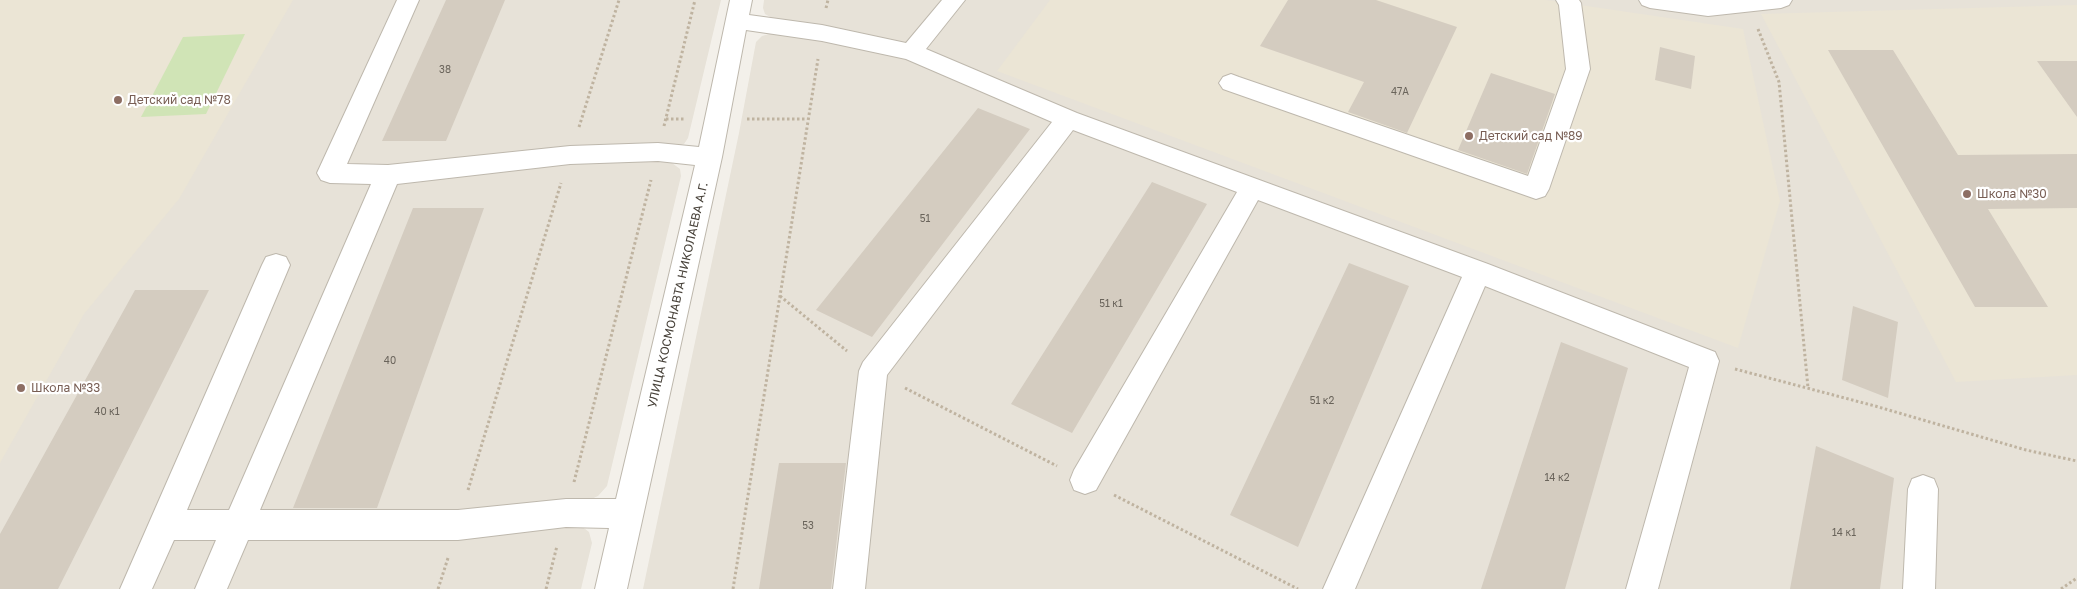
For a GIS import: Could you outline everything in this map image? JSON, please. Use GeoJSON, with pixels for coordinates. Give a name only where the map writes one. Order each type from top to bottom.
{"type":"FeatureCollection","features":[{"type":"Feature","properties":{"kind":"street"},"geometry":{"type":"LineString","coordinates":[[408,0],[330,174],[388,175],[570,155],[658,152],[709,157]]}},
{"type":"Feature","properties":{"kind":"street"},"geometry":{"type":"LineString","coordinates":[[911,52],[954,0]]}},
{"type":"Feature","properties":{"kind":"street"},"geometry":{"type":"LineString","coordinates":[[1231,83],[1536,189],[1578,69],[1570,3],[1567,0]]}},
{"type":"Feature","properties":{"kind":"street"},"geometry":{"type":"LineString","coordinates":[[1650,0],[1706,4],[1748,4],[1781,0]]}},
{"type":"Feature","properties":{"kind":"street"},"geometry":{"type":"LineString","coordinates":[[739,10],[822,33],[911,52],[1068,118],[1478,272],[1705,361],[1642,589]]}},
{"type":"Feature","properties":{"kind":"street","name":"УЛИЦА КОСМОНАВТА НИКОЛАЕВА А.Г."},"geometry":{"type":"LineString","coordinates":[[611,589],[709,157],[739,10]]}},
{"type":"Feature","properties":{"kind":"street"},"geometry":{"type":"LineString","coordinates":[[849,589],[872,371],[1068,118]]}},
{"type":"Feature","properties":{"kind":"street"},"geometry":{"type":"LineString","coordinates":[[212,589],[388,175]]}},
{"type":"Feature","properties":{"kind":"street"},"geometry":{"type":"LineString","coordinates":[[1085,480],[1254,187]]}},
{"type":"Feature","properties":{"kind":"street"},"geometry":{"type":"LineString","coordinates":[[136,589],[276,265]]}},
{"type":"Feature","properties":{"kind":"street"},"geometry":{"type":"LineString","coordinates":[[1339,589],[1478,272]]}},
{"type":"Feature","properties":{"kind":"street"},"geometry":{"type":"LineString","coordinates":[[1919,589],[1923,489]]}},
{"type":"Feature","properties":{"kind":"street"},"geometry":{"type":"LineString","coordinates":[[165,525],[458,525],[566,513],[628,514]]}},
{"type":"Feature","properties":{"kind":"path"},"geometry":{"type":"LineString","coordinates":[[438,589],[619,0]]}},
{"type":"Feature","properties":{"kind":"path"},"geometry":{"type":"LineString","coordinates":[[664,127],[695,0]]}},
{"type":"Feature","properties":{"kind":"path"},"geometry":{"type":"LineString","coordinates":[[1748,4],[1779,82],[1808,388]]}},
{"type":"Feature","properties":{"kind":"path"},"geometry":{"type":"LineString","coordinates":[[733,589],[818,57]]}},
{"type":"Feature","properties":{"kind":"path"},"geometry":{"type":"LineString","coordinates":[[666,119],[692,119]]}},
{"type":"Feature","properties":{"kind":"path"},"geometry":{"type":"LineString","coordinates":[[742,119],[807,119]]}},
{"type":"Feature","properties":{"kind":"path"},"geometry":{"type":"LineString","coordinates":[[573,485],[651,180]]}},
{"type":"Feature","properties":{"kind":"path"},"geometry":{"type":"LineString","coordinates":[[780,296],[872,371],[1298,589]]}},
{"type":"Feature","properties":{"kind":"path"},"geometry":{"type":"LineString","coordinates":[[1705,361],[1808,388],[2026,450],[2077,461]]}},
{"type":"Feature","properties":{"kind":"path"},"geometry":{"type":"LineString","coordinates":[[546,589],[558,542]]}},
{"type":"Feature","properties":{"kind":"path"},"geometry":{"type":"LineString","coordinates":[[2061,589],[2077,578]]}},
{"type":"Feature","properties":{"kind":"shaded area"},"geometry":{"type":"Polygon","coordinates":[[[0,0],[721,0],[688,138],[684,144],[674,146],[656,160],[672,163],[680,169],[681,176],[607,486],[598,496],[585,502],[580,525],[589,532],[592,543],[581,589],[0,589],[0,0]]]}},
{"type":"Feature","properties":{"kind":"shaded area","name":"Детский сад №78"},"geometry":{"type":"Polygon","coordinates":[[[0,0],[293,0],[179,199],[84,314],[0,463],[0,0]]]}},
{"type":"Feature","properties":{"kind":"shaded area"},"geometry":{"type":"Polygon","coordinates":[[[764,0],[2077,0],[2077,589],[643,589],[739,133],[756,42],[762,36],[773,33],[823,27],[772,18],[765,14],[763,8],[764,0]]]}},
{"type":"Feature","properties":{"kind":"shaded area","name":"Детский сад №89"},"geometry":{"type":"Polygon","coordinates":[[[1050,0],[1546,0],[1743,29],[1780,201],[1738,348],[997,71],[1050,0]]]}},
{"type":"Feature","properties":{"kind":"shaded area","name":"Школа №30"},"geometry":{"type":"Polygon","coordinates":[[[2077,5],[2077,375],[1956,382],[1761,14],[2077,5]]]}},
{"type":"Feature","properties":{"kind":"green space"},"geometry":{"type":"Polygon","coordinates":[[[245,34],[206,114],[141,117],[183,37],[245,34]]]}},
{"type":"Feature","properties":{"kind":"building"},"geometry":{"type":"Polygon","coordinates":[[[446,0],[505,0],[446,141],[382,141],[446,0]]]}},
{"type":"Feature","properties":{"kind":"building"},"geometry":{"type":"Polygon","coordinates":[[[1288,0],[1376,0],[1457,27],[1407,133],[1348,112],[1364,82],[1260,46],[1288,0]]]}},
{"type":"Feature","properties":{"kind":"building"},"geometry":{"type":"Polygon","coordinates":[[[1660,47],[1695,56],[1691,89],[1655,80],[1660,47]]]}},
{"type":"Feature","properties":{"kind":"building"},"geometry":{"type":"Polygon","coordinates":[[[1828,50],[1893,50],[1958,155],[2077,154],[2077,208],[1988,209],[2048,307],[1975,307],[1828,50]]]}},
{"type":"Feature","properties":{"kind":"building"},"geometry":{"type":"Polygon","coordinates":[[[2037,61],[2077,61],[2077,117],[2037,61]]]}},
{"type":"Feature","properties":{"kind":"building"},"geometry":{"type":"Polygon","coordinates":[[[1491,73],[1555,94],[1527,174],[1458,150],[1491,73]]]}},
{"type":"Feature","properties":{"kind":"building"},"geometry":{"type":"Polygon","coordinates":[[[978,108],[1030,129],[872,337],[816,310],[978,108]]]}},
{"type":"Feature","properties":{"kind":"building"},"geometry":{"type":"Polygon","coordinates":[[[1152,182],[1207,204],[1072,433],[1011,404],[1152,182]]]}},
{"type":"Feature","properties":{"kind":"building"},"geometry":{"type":"Polygon","coordinates":[[[413,208],[484,208],[377,508],[293,508],[413,208]]]}},
{"type":"Feature","properties":{"kind":"building"},"geometry":{"type":"Polygon","coordinates":[[[1349,263],[1409,286],[1298,547],[1230,515],[1349,263]]]}},
{"type":"Feature","properties":{"kind":"building"},"geometry":{"type":"Polygon","coordinates":[[[135,290],[209,290],[58,589],[0,589],[0,534],[135,290]]]}},
{"type":"Feature","properties":{"kind":"building"},"geometry":{"type":"Polygon","coordinates":[[[1853,306],[1898,322],[1888,398],[1842,380],[1853,306]]]}},
{"type":"Feature","properties":{"kind":"building"},"geometry":{"type":"Polygon","coordinates":[[[1561,342],[1628,368],[1565,589],[1481,589],[1561,342]]]}},
{"type":"Feature","properties":{"kind":"building"},"geometry":{"type":"Polygon","coordinates":[[[1816,446],[1894,478],[1880,589],[1790,589],[1816,446]]]}},
{"type":"Feature","properties":{"kind":"building"},"geometry":{"type":"Polygon","coordinates":[[[779,463],[846,463],[831,589],[759,589],[779,463]]]}},
{"type":"Feature","properties":{"kind":"place","name":"Детский сад №78"},"geometry":{"type":"Point","coordinates":[118,100]}},
{"type":"Feature","properties":{"kind":"place","name":"Детский сад №89"},"geometry":{"type":"Point","coordinates":[1469,136]}},
{"type":"Feature","properties":{"kind":"place","name":"Школа №30"},"geometry":{"type":"Point","coordinates":[1967,194]}},
{"type":"Feature","properties":{"kind":"place","name":"Школа №33"},"geometry":{"type":"Point","coordinates":[21,388]}}]}
